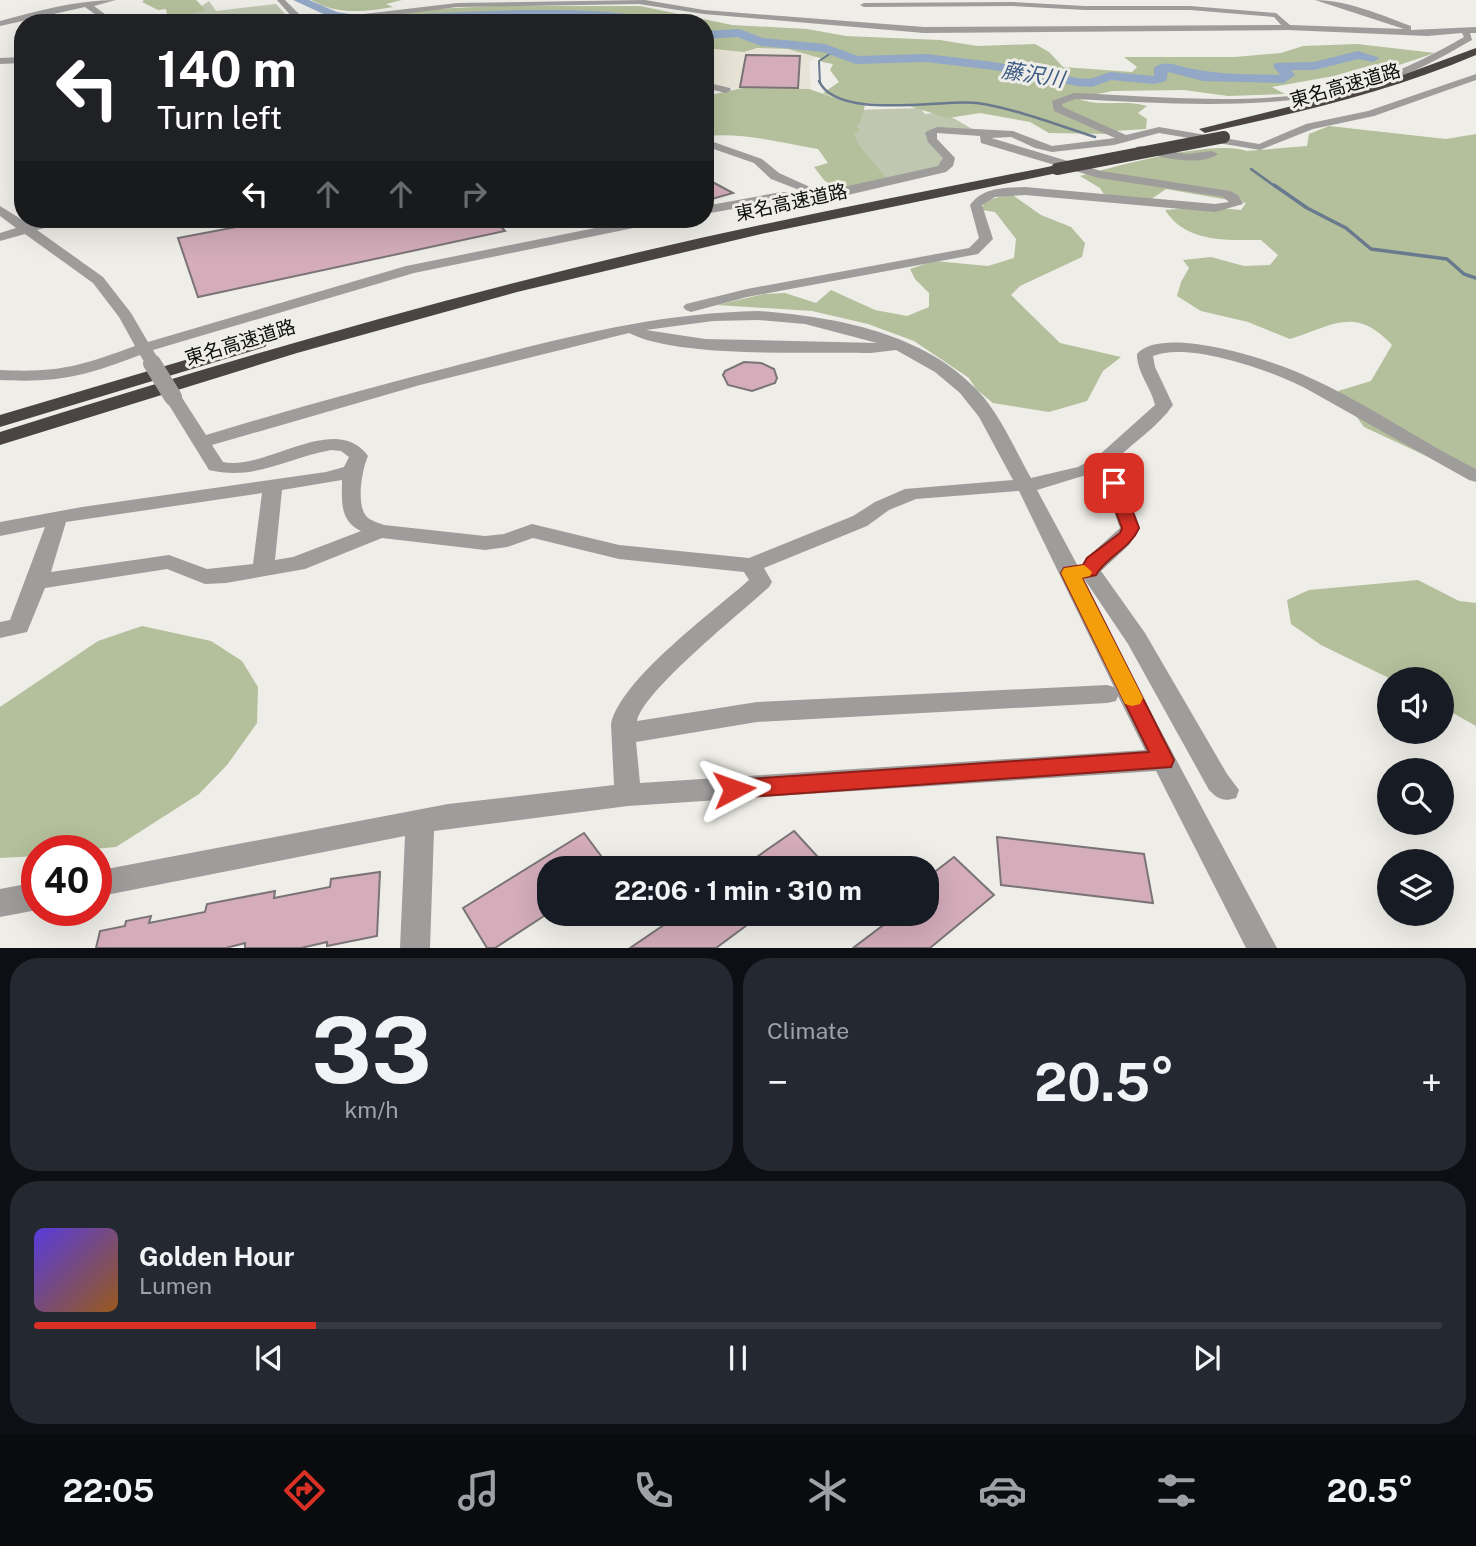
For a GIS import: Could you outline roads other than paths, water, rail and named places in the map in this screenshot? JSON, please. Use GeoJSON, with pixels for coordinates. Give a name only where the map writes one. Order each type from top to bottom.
{"type":"FeatureCollection","features":[{"type":"Feature","properties":{"kind":"highway","name":"東名高速道路"},"geometry":{"type":"LineString","coordinates":[[0,439],[275,353],[572,273],[1365,92],[1418,75],[1476,51]]}},
{"type":"Feature","properties":{"kind":"highway","name":"東名高速道路"},"geometry":{"type":"LineString","coordinates":[[0,421],[219,354],[522,272],[799,209],[1224,137],[1370,102],[1476,64]]}},
{"type":"Feature","properties":{"kind":"street"},"geometry":{"type":"LineString","coordinates":[[34,14],[112,0]]}},
{"type":"Feature","properties":{"kind":"street"},"geometry":{"type":"LineString","coordinates":[[281,0],[294,14]]}},
{"type":"Feature","properties":{"kind":"street"},"geometry":{"type":"LineString","coordinates":[[1319,0],[1380,17],[1416,38]]}},
{"type":"Feature","properties":{"kind":"street"},"geometry":{"type":"LineString","coordinates":[[376,14],[457,5],[608,4],[634,1],[704,12],[952,31],[1288,27],[1406,33],[1416,38],[1452,30],[1472,31],[1469,38],[1450,51],[1390,75],[1334,92],[1293,97],[1219,100],[1074,96],[1056,103],[1059,109],[1118,140],[1167,155],[1187,157],[1212,154]]}},
{"type":"Feature","properties":{"kind":"street"},"geometry":{"type":"LineString","coordinates":[[1245,2],[1260,12]]}},
{"type":"Feature","properties":{"kind":"street"},"geometry":{"type":"LineString","coordinates":[[863,3],[1260,12],[1279,16],[1288,27]]}},
{"type":"Feature","properties":{"kind":"street"},"geometry":{"type":"LineString","coordinates":[[863,3],[881,26]]}},
{"type":"Feature","properties":{"kind":"street"},"geometry":{"type":"LineString","coordinates":[[86,4],[100,14]]}},
{"type":"Feature","properties":{"kind":"street"},"geometry":{"type":"LineString","coordinates":[[714,208],[780,196],[830,195],[899,181],[947,166],[949,158],[932,140],[930,132],[951,130],[1013,134],[1052,149],[1118,140],[1159,130],[1260,147],[1310,126],[1370,114],[1476,77]]}},
{"type":"Feature","properties":{"kind":"street"},"geometry":{"type":"LineString","coordinates":[[714,87],[726,90]]}},
{"type":"Feature","properties":{"kind":"street"},"geometry":{"type":"LineString","coordinates":[[648,323],[646,316],[651,313],[973,251],[986,239],[976,205],[982,198],[997,193],[1025,191],[1215,208],[1237,204],[1234,198],[1226,194],[1099,174],[985,141],[985,135],[992,134]]}},
{"type":"Feature","properties":{"kind":"street"},"geometry":{"type":"LineString","coordinates":[[714,146],[758,161],[775,176],[830,195]]}},
{"type":"Feature","properties":{"kind":"street"},"geometry":{"type":"LineString","coordinates":[[1142,161],[1167,155]]}},
{"type":"Feature","properties":{"kind":"street"},"geometry":{"type":"LineString","coordinates":[[0,236],[30,228]]}},
{"type":"Feature","properties":{"kind":"street"},"geometry":{"type":"LineString","coordinates":[[0,375],[40,377],[83,371],[148,355],[411,269],[602,228]]}},
{"type":"Feature","properties":{"kind":"street"},"geometry":{"type":"LineString","coordinates":[[26,229],[98,280],[120,308],[216,466],[236,471],[251,469],[315,447],[342,444],[353,448],[359,456],[352,471],[352,511],[361,523],[380,531],[485,543],[507,540],[532,531],[618,552],[751,565],[860,521],[882,506],[912,493],[1025,485],[1085,471],[1105,460],[1128,437],[1158,414],[1164,405],[1162,393],[1144,361],[1144,354],[1152,348],[1218,353],[1299,379],[1476,476]]}},
{"type":"Feature","properties":{"kind":"street"},"geometry":{"type":"LineString","coordinates":[[201,443],[306,410],[648,323],[716,314],[764,314],[831,324],[898,345],[938,366],[967,390],[983,408],[1025,485],[1080,572],[1137,639],[1217,782],[1226,790]]}},
{"type":"Feature","properties":{"kind":"street"},"geometry":{"type":"LineString","coordinates":[[629,327],[633,331],[658,338],[720,346],[871,348],[898,345]]}},
{"type":"Feature","properties":{"kind":"street"},"geometry":{"type":"LineString","coordinates":[[1080,572],[1127,536],[1130,528],[1105,460]]}},
{"type":"Feature","properties":{"kind":"street"},"geometry":{"type":"LineString","coordinates":[[0,528],[58,517],[327,478],[352,471]]}},
{"type":"Feature","properties":{"kind":"street"},"geometry":{"type":"LineString","coordinates":[[263,570],[273,486]]}},
{"type":"Feature","properties":{"kind":"street"},"geometry":{"type":"LineString","coordinates":[[0,630],[19,626],[37,582],[58,517]]}},
{"type":"Feature","properties":{"kind":"street"},"geometry":{"type":"LineString","coordinates":[[37,582],[169,562],[205,577],[263,570],[297,564],[380,531]]}},
{"type":"Feature","properties":{"kind":"street"},"geometry":{"type":"LineString","coordinates":[[628,795],[623,734],[626,711],[635,699],[761,582],[751,565]]}},
{"type":"Feature","properties":{"kind":"street"},"geometry":{"type":"LineString","coordinates":[[1080,572],[1164,760],[1262,947]]}},
{"type":"Feature","properties":{"kind":"street"},"geometry":{"type":"LineString","coordinates":[[623,734],[757,712],[1091,689]]}},
{"type":"Feature","properties":{"kind":"street"},"geometry":{"type":"LineString","coordinates":[[112,881],[420,822],[628,795],[1164,760]]}},
{"type":"Feature","properties":{"kind":"street"},"geometry":{"type":"LineString","coordinates":[[415,947],[420,822]]}},
{"type":"Feature","properties":{"kind":"street"},"geometry":{"type":"LineString","coordinates":[[0,903],[21,899]]}},
{"type":"Feature","properties":{"kind":"waterway","name":"藤沢川"},"geometry":{"type":"LineString","coordinates":[[299,0],[332,14]]}},
{"type":"Feature","properties":{"kind":"waterway","name":"藤沢川"},"geometry":{"type":"LineString","coordinates":[[541,14],[618,14]]}},
{"type":"Feature","properties":{"kind":"waterway","name":"藤沢川"},"geometry":{"type":"LineString","coordinates":[[714,34],[739,33],[761,42],[825,48],[856,60],[926,58],[994,66],[1092,83],[1110,76],[1154,80],[1161,78],[1161,68],[1174,68],[1203,77],[1284,79],[1288,75],[1280,66],[1314,66],[1358,55],[1373,58]]}},
{"type":"Feature","properties":{"kind":"waterway"},"geometry":{"type":"LineString","coordinates":[[820,82],[819,61],[834,51]]}},
{"type":"Feature","properties":{"kind":"waterway"},"geometry":{"type":"LineString","coordinates":[[820,82],[830,93],[846,101],[892,106],[977,103],[1022,113],[1095,137]]}},
{"type":"Feature","properties":{"kind":"waterway"},"geometry":{"type":"LineString","coordinates":[[1251,169],[1276,187]]}},
{"type":"Feature","properties":{"kind":"waterway"},"geometry":{"type":"LineString","coordinates":[[1274,185],[1307,208],[1346,228],[1371,249],[1447,259],[1464,274],[1476,278]]}}]}
